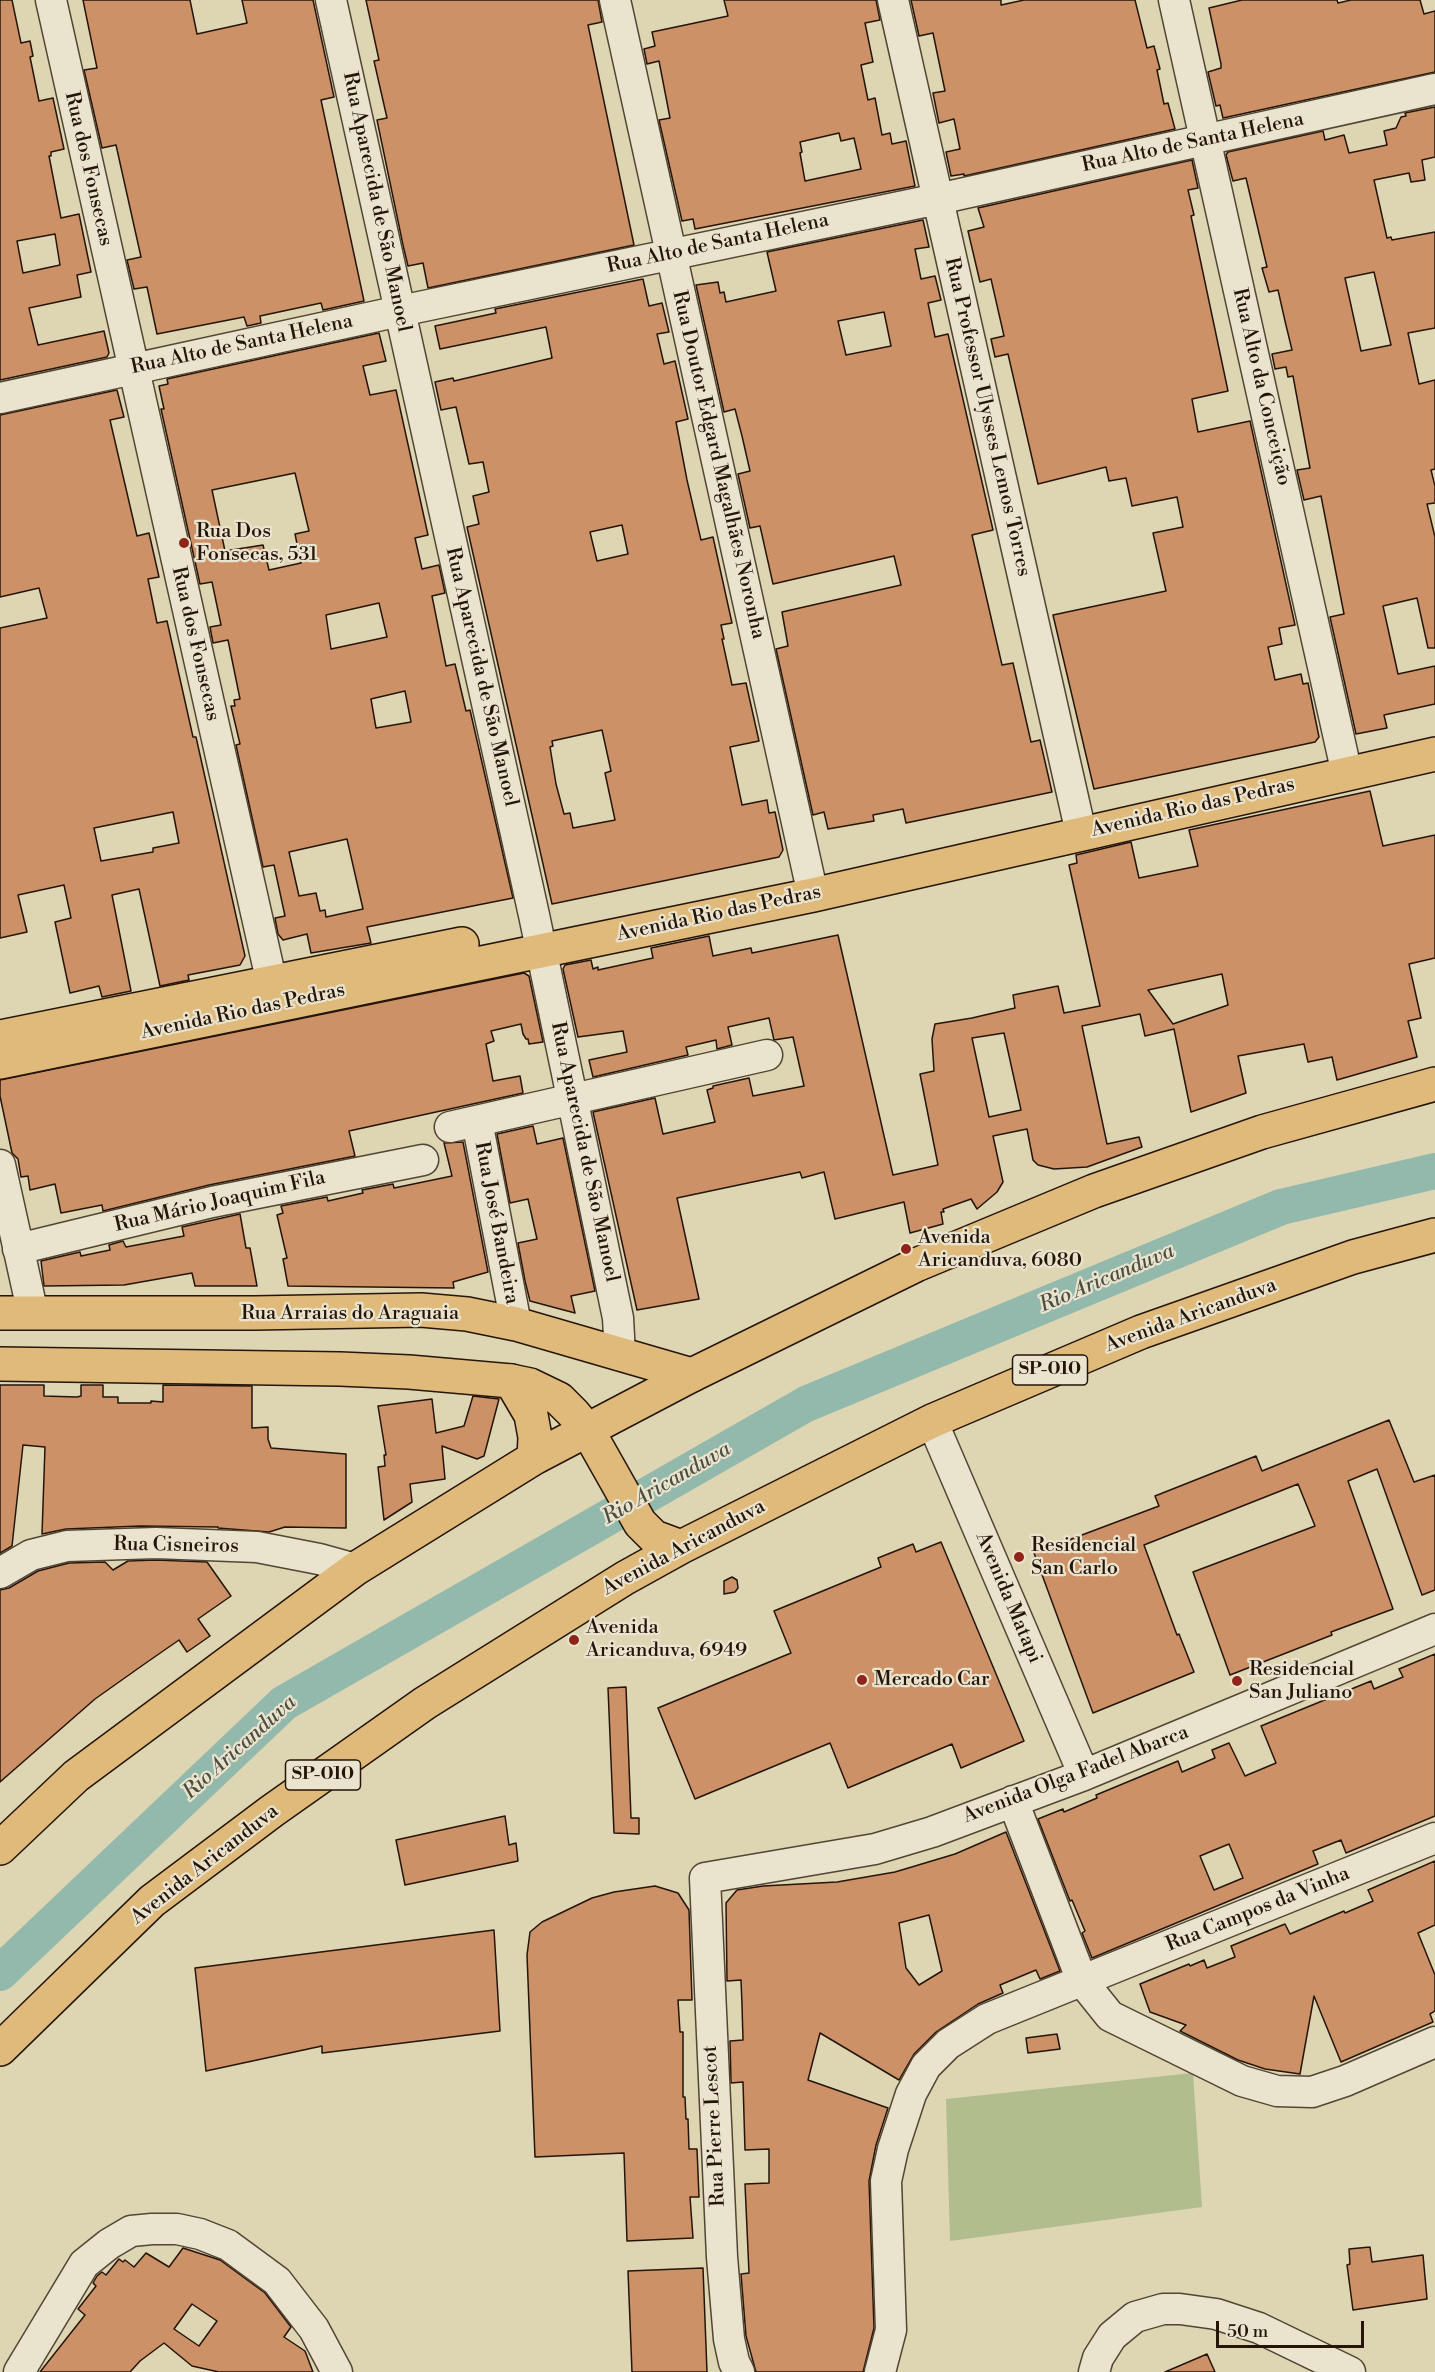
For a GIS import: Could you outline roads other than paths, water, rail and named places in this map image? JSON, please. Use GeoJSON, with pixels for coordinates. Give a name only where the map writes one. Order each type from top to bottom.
{"type":"FeatureCollection","features":[{"type":"Feature","properties":{"kind":"main road","name":"Avenida Rio das Pedras"},"geometry":{"type":"LineString","coordinates":[[1345,766],[1435,737]]}},
{"type":"Feature","properties":{"kind":"main road","name":"Avenida Rio das Pedras"},"geometry":{"type":"LineString","coordinates":[[0,1062],[274,994],[811,884],[1345,766],[1435,754]]}},
{"type":"Feature","properties":{"kind":"main road","name":"Avenida Rio das Pedras"},"geometry":{"type":"LineString","coordinates":[[0,1037],[274,994]]}},
{"type":"Feature","properties":{"kind":"main road"},"geometry":{"type":"LineString","coordinates":[[0,1848],[76,1776],[355,1569],[534,1458],[692,1375],[916,1265],[1094,1191],[1262,1132],[1435,1083]]}},
{"type":"Feature","properties":{"kind":"main road","name":"Avenida Aricanduva"},"geometry":{"type":"LineString","coordinates":[[0,2049],[152,1901],[263,1818],[425,1703],[588,1601],[681,1547],[932,1421],[1141,1332],[1353,1257],[1435,1235]]}},
{"type":"Feature","properties":{"kind":"main road","name":"Rua Arraias do Araguaia"},"geometry":{"type":"LineString","coordinates":[[0,1313],[422,1310],[467,1314],[516,1324],[692,1375]]}},
{"type":"Feature","properties":{"kind":"main road"},"geometry":{"type":"LineString","coordinates":[[0,1364],[340,1369],[409,1372],[511,1381],[544,1390],[559,1399],[588,1431],[640,1523],[654,1537],[681,1547]]}},
{"type":"Feature","properties":{"kind":"main road"},"geometry":{"type":"LineString","coordinates":[[511,1381],[531,1415],[535,1437],[534,1458]]}},
{"type":"Feature","properties":{"kind":"street","name":"Rua dos Fonsecas"},"geometry":{"type":"LineString","coordinates":[[51,0],[274,994]]}},
{"type":"Feature","properties":{"kind":"street","name":"Rua Aparecida de São Manoel"},"geometry":{"type":"LineString","coordinates":[[331,0],[540,940],[618,1318],[620,1355]]}},
{"type":"Feature","properties":{"kind":"street","name":"Rua Doutor Edgard Magalhães Noronha"},"geometry":{"type":"LineString","coordinates":[[615,0],[811,884]]}},
{"type":"Feature","properties":{"kind":"street","name":"Rua Professor Ulysses Lemos Torres"},"geometry":{"type":"LineString","coordinates":[[893,0],[1079,824]]}},
{"type":"Feature","properties":{"kind":"street","name":"Rua Alto da Conceição"},"geometry":{"type":"LineString","coordinates":[[1174,0],[1345,766]]}},
{"type":"Feature","properties":{"kind":"street","name":"Rua Alto de Santa Helena"},"geometry":{"type":"LineString","coordinates":[[0,398],[400,311],[938,199],[1435,89]]}},
{"type":"Feature","properties":{"kind":"street"},"geometry":{"type":"LineString","coordinates":[[573,1099],[767,1055]]}},
{"type":"Feature","properties":{"kind":"street","name":"Rua José Bandeira"},"geometry":{"type":"LineString","coordinates":[[516,1324],[463,1124],[573,1099]]}},
{"type":"Feature","properties":{"kind":"street","name":"Rua Mário Joaquim Fila"},"geometry":{"type":"LineString","coordinates":[[18,1250],[212,1202],[423,1160]]}},
{"type":"Feature","properties":{"kind":"street"},"geometry":{"type":"LineString","coordinates":[[0,1165],[33,1314]]}},
{"type":"Feature","properties":{"kind":"street","name":"Avenida Matapi"},"geometry":{"type":"LineString","coordinates":[[932,1421],[1084,1775]]}},
{"type":"Feature","properties":{"kind":"street","name":"Rua Cisneiros"},"geometry":{"type":"LineString","coordinates":[[0,1573],[31,1555],[67,1546],[156,1543],[257,1547],[319,1559],[355,1569]]}},
{"type":"Feature","properties":{"kind":"street","name":"Avenida Olga Fadel Abarca"},"geometry":{"type":"LineString","coordinates":[[705,1878],[875,1849],[932,1832],[1084,1775],[1435,1629]]}},
{"type":"Feature","properties":{"kind":"street"},"geometry":{"type":"LineString","coordinates":[[1013,1802],[1082,1981],[1110,2016],[1242,2081],[1277,2091],[1312,2092],[1345,2082],[1435,2042]]}},
{"type":"Feature","properties":{"kind":"street","name":"Rua Campos da Vinha"},"geometry":{"type":"LineString","coordinates":[[1082,1981],[1435,1838]]}},
{"type":"Feature","properties":{"kind":"street","name":"Rua Pierre Lescot"},"geometry":{"type":"LineString","coordinates":[[705,1878],[722,2258],[729,2339],[739,2372]]}},
{"type":"Feature","properties":{"kind":"street"},"geometry":{"type":"LineString","coordinates":[[880,2372],[891,2330],[886,2181],[893,2149],[911,2094],[926,2066],[948,2044],[987,2019],[1082,1981]]}},
{"type":"Feature","properties":{"kind":"street"},"geometry":{"type":"LineString","coordinates":[[19,2372],[84,2264],[109,2244],[131,2231],[177,2229],[200,2234],[228,2245],[277,2281],[314,2329],[337,2372]]}},
{"type":"Feature","properties":{"kind":"street"},"geometry":{"type":"LineString","coordinates":[[1094,2372],[1098,2358],[1112,2336],[1135,2317],[1163,2309],[1180,2308],[1216,2314],[1259,2328],[1350,2372]]}},
{"type":"Feature","properties":{"kind":"waterway","name":"Rio Aricanduva"},"geometry":{"type":"LineString","coordinates":[[0,1973],[284,1703],[806,1404],[1281,1207],[1435,1171]]}},
{"type":"Feature","properties":{"kind":"place","name":"Rua Dos Fonsecas, 531"},"geometry":{"type":"Point","coordinates":[184,543]}},
{"type":"Feature","properties":{"kind":"place","name":"Avenida Aricanduva, 6080"},"geometry":{"type":"Point","coordinates":[906,1249]}},
{"type":"Feature","properties":{"kind":"place","name":"Residencial San Carlo"},"geometry":{"type":"Point","coordinates":[1019,1557]}},
{"type":"Feature","properties":{"kind":"place","name":"Avenida Aricanduva, 6949"},"geometry":{"type":"Point","coordinates":[574,1640]}},
{"type":"Feature","properties":{"kind":"place","name":"Mercado Car"},"geometry":{"type":"Point","coordinates":[862,1680]}},
{"type":"Feature","properties":{"kind":"place","name":"Residencial San Juliano"},"geometry":{"type":"Point","coordinates":[1237,1681]}}]}
